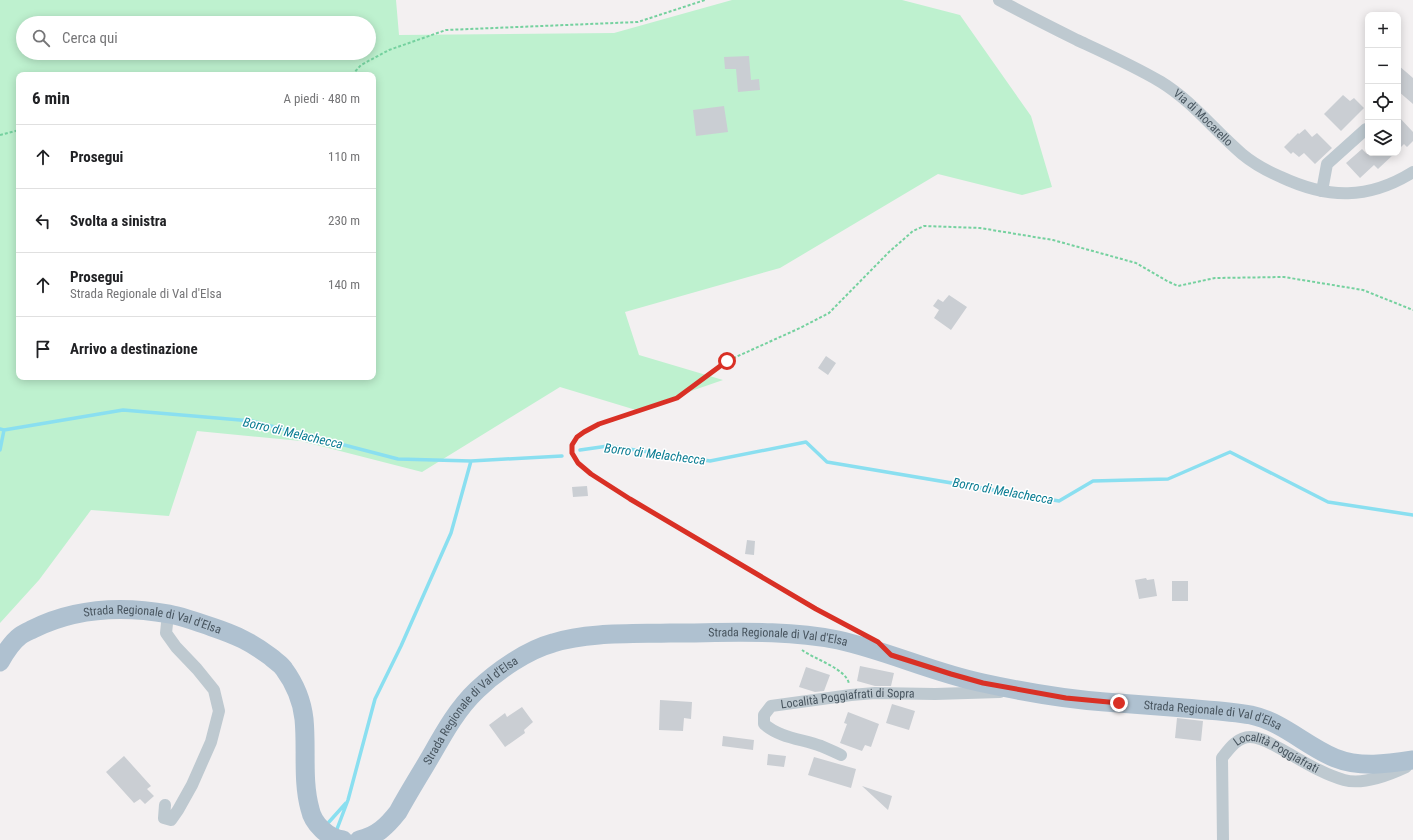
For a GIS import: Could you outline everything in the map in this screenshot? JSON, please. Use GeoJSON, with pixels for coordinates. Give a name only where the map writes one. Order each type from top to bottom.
{"type":"FeatureCollection","features":[{"type":"Feature","properties":{"kind":"main road","name":"Strada Regionale di Val d'Elsa"},"geometry":{"type":"LineString","coordinates":[[0,662],[5,652],[19,636],[42,625],[69,615],[97,611],[123,610],[168,614],[235,634],[258,647],[284,667],[293,682],[300,699],[302,712],[307,791],[310,810],[317,822],[328,835],[343,840]]}},
{"type":"Feature","properties":{"kind":"main road","name":"Strada Regionale di Val d'Elsa"},"geometry":{"type":"LineString","coordinates":[[359,840],[378,833],[398,812],[449,724],[479,688],[501,670],[528,654],[552,643],[580,637],[730,633],[800,634],[849,643],[967,679],[1029,692],[1093,701],[1245,714],[1270,721],[1321,751],[1348,762],[1374,764],[1413,760]]}},
{"type":"Feature","properties":{"kind":"street","name":"Via di Mocarello"},"geometry":{"type":"LineString","coordinates":[[999,0],[1153,77],[1183,97],[1252,162],[1290,182],[1322,191],[1346,193],[1369,191],[1389,185],[1413,172]]}},
{"type":"Feature","properties":{"kind":"street"},"geometry":{"type":"LineString","coordinates":[[1322,191],[1324,172],[1327,164],[1365,129]]}},
{"type":"Feature","properties":{"kind":"street"},"geometry":{"type":"LineString","coordinates":[[165,805],[164,818],[171,820],[192,785],[211,742],[219,711],[214,690],[176,647],[166,633],[168,614]]}},
{"type":"Feature","properties":{"kind":"street","name":"Località Poggiafrati di Sopra"},"geometry":{"type":"LineString","coordinates":[[841,755],[822,746],[788,737],[770,729],[764,724],[764,715],[771,706],[851,695],[875,693],[935,694],[1029,692]]}},
{"type":"Feature","properties":{"kind":"street","name":"Località Poggiafrati"},"geometry":{"type":"LineString","coordinates":[[1223,840],[1222,758],[1230,747],[1240,740],[1249,737],[1264,739],[1322,772],[1350,781],[1380,776],[1404,767],[1413,760]]}},
{"type":"Feature","properties":{"kind":"path"},"geometry":{"type":"LineString","coordinates":[[376,56],[389,50],[446,30],[638,22],[705,0]]}},
{"type":"Feature","properties":{"kind":"path"},"geometry":{"type":"LineString","coordinates":[[354,72],[361,64],[369,60]]}},
{"type":"Feature","properties":{"kind":"path"},"geometry":{"type":"LineString","coordinates":[[0,135],[16,131]]}},
{"type":"Feature","properties":{"kind":"path"},"geometry":{"type":"LineString","coordinates":[[849,627],[816,609],[591,474],[578,463],[574,457],[572,449],[574,441],[584,432],[599,424],[677,398],[727,361],[800,328],[829,313],[889,252],[913,231],[924,226],[980,228],[1053,240],[1136,263],[1178,286],[1215,278],[1284,277],[1363,290],[1413,310]]}},
{"type":"Feature","properties":{"kind":"path"},"geometry":{"type":"LineString","coordinates":[[800,634],[800,649],[808,655],[838,670],[849,680],[851,695]]}},
{"type":"Feature","properties":{"kind":"green space"},"geometry":{"type":"Polygon","coordinates":[[[0,0],[396,0],[399,35],[614,33],[732,0],[902,0],[960,15],[1031,116],[1052,187],[1022,195],[938,174],[780,268],[625,312],[639,355],[723,380],[636,410],[560,387],[422,472],[301,441],[197,431],[169,516],[91,510],[39,580],[0,623],[0,0]]]}},
{"type":"Feature","properties":{"kind":"building"},"geometry":{"type":"Polygon","coordinates":[[[749,56],[751,80],[759,79],[760,90],[738,92],[736,69],[725,69],[724,57],[749,56]]]}},
{"type":"Feature","properties":{"kind":"building"},"geometry":{"type":"Polygon","coordinates":[[[1401,68],[1413,78],[1413,104],[1401,94],[1401,68]]]}},
{"type":"Feature","properties":{"kind":"building"},"geometry":{"type":"Polygon","coordinates":[[[1343,95],[1350,101],[1354,98],[1364,108],[1341,131],[1324,114],[1343,95]]]}},
{"type":"Feature","properties":{"kind":"building"},"geometry":{"type":"Polygon","coordinates":[[[724,106],[728,132],[696,136],[693,110],[724,106]]]}},
{"type":"Feature","properties":{"kind":"building"},"geometry":{"type":"Polygon","coordinates":[[[1401,119],[1413,132],[1413,141],[1407,147],[1404,144],[1401,147],[1401,119]]]}},
{"type":"Feature","properties":{"kind":"building"},"geometry":{"type":"Polygon","coordinates":[[[1305,129],[1312,137],[1317,133],[1332,148],[1315,164],[1304,153],[1299,157],[1293,152],[1291,154],[1284,147],[1298,133],[1299,134],[1305,129]]]}},
{"type":"Feature","properties":{"kind":"building"},"geometry":{"type":"Polygon","coordinates":[[[1362,149],[1365,152],[1365,156],[1392,156],[1378,169],[1374,165],[1360,178],[1346,163],[1362,149]]]}},
{"type":"Feature","properties":{"kind":"building"},"geometry":{"type":"Polygon","coordinates":[[[949,295],[967,307],[951,330],[934,318],[939,310],[933,306],[938,299],[943,302],[949,295]]]}},
{"type":"Feature","properties":{"kind":"building"},"geometry":{"type":"Polygon","coordinates":[[[826,356],[836,363],[828,375],[818,368],[826,356]]]}},
{"type":"Feature","properties":{"kind":"building"},"geometry":{"type":"Polygon","coordinates":[[[587,486],[588,496],[573,497],[572,487],[587,486]]]}},
{"type":"Feature","properties":{"kind":"building"},"geometry":{"type":"Polygon","coordinates":[[[747,540],[755,541],[754,555],[745,554],[747,540]]]}},
{"type":"Feature","properties":{"kind":"building"},"geometry":{"type":"Polygon","coordinates":[[[1146,578],[1147,580],[1154,579],[1157,596],[1139,599],[1135,580],[1146,578]]]}},
{"type":"Feature","properties":{"kind":"building"},"geometry":{"type":"Polygon","coordinates":[[[1172,581],[1188,581],[1188,601],[1172,601],[1172,581]]]}},
{"type":"Feature","properties":{"kind":"building"},"geometry":{"type":"Polygon","coordinates":[[[860,666],[894,673],[891,686],[875,686],[857,681],[860,666]]]}},
{"type":"Feature","properties":{"kind":"building"},"geometry":{"type":"Polygon","coordinates":[[[806,667],[830,675],[824,691],[815,692],[799,687],[806,667]]]}},
{"type":"Feature","properties":{"kind":"building"},"geometry":{"type":"Polygon","coordinates":[[[660,700],[692,702],[691,719],[684,718],[683,731],[659,730],[660,700]]]}},
{"type":"Feature","properties":{"kind":"building"},"geometry":{"type":"Polygon","coordinates":[[[892,704],[915,711],[909,730],[886,723],[892,704]]]}},
{"type":"Feature","properties":{"kind":"building"},"geometry":{"type":"Polygon","coordinates":[[[522,707],[533,722],[524,730],[525,733],[505,747],[489,725],[505,713],[507,717],[522,707]]]}},
{"type":"Feature","properties":{"kind":"building"},"geometry":{"type":"Polygon","coordinates":[[[848,712],[879,724],[871,747],[865,745],[862,751],[840,743],[847,724],[844,723],[848,712]]]}},
{"type":"Feature","properties":{"kind":"building"},"geometry":{"type":"Polygon","coordinates":[[[1177,718],[1203,721],[1201,741],[1175,738],[1177,718]]]}},
{"type":"Feature","properties":{"kind":"building"},"geometry":{"type":"Polygon","coordinates":[[[723,736],[754,740],[753,750],[722,746],[723,736]]]}},
{"type":"Feature","properties":{"kind":"building"},"geometry":{"type":"Polygon","coordinates":[[[768,754],[786,756],[784,767],[767,765],[768,754]]]}},
{"type":"Feature","properties":{"kind":"building"},"geometry":{"type":"Polygon","coordinates":[[[124,756],[151,786],[147,789],[154,796],[145,804],[140,799],[134,803],[106,772],[124,756]]]}},
{"type":"Feature","properties":{"kind":"building"},"geometry":{"type":"Polygon","coordinates":[[[814,757],[856,769],[851,788],[808,775],[814,757]]]}},
{"type":"Feature","properties":{"kind":"building"},"geometry":{"type":"Polygon","coordinates":[[[862,786],[892,796],[888,810],[862,786]]]}},
{"type":"Feature","properties":{"kind":"waterway","name":"Borro di Melachecca"},"geometry":{"type":"LineString","coordinates":[[0,429],[4,430],[123,410],[252,421],[398,459],[471,461],[562,456]]}},
{"type":"Feature","properties":{"kind":"waterway"},"geometry":{"type":"LineString","coordinates":[[0,450],[4,430]]}},
{"type":"Feature","properties":{"kind":"waterway","name":"Borro di Melachecca"},"geometry":{"type":"LineString","coordinates":[[580,450],[608,446],[710,461],[806,442],[827,462],[1059,501],[1093,481],[1168,479],[1230,452],[1328,502],[1413,515]]}},
{"type":"Feature","properties":{"kind":"waterway"},"geometry":{"type":"LineString","coordinates":[[337,829],[348,800],[375,699],[401,646],[451,533],[471,461]]}},
{"type":"Feature","properties":{"kind":"waterway"},"geometry":{"type":"LineString","coordinates":[[329,822],[346,803]]}},
{"type":"Feature","properties":{"kind":"route"},"geometry":{"type":"LineString","coordinates":[[727,361],[677,398],[588,429],[577,437],[572,445],[572,453],[578,463],[591,474],[630,499],[816,609],[878,642],[891,655],[983,683],[1066,698],[1119,703]]}}]}
